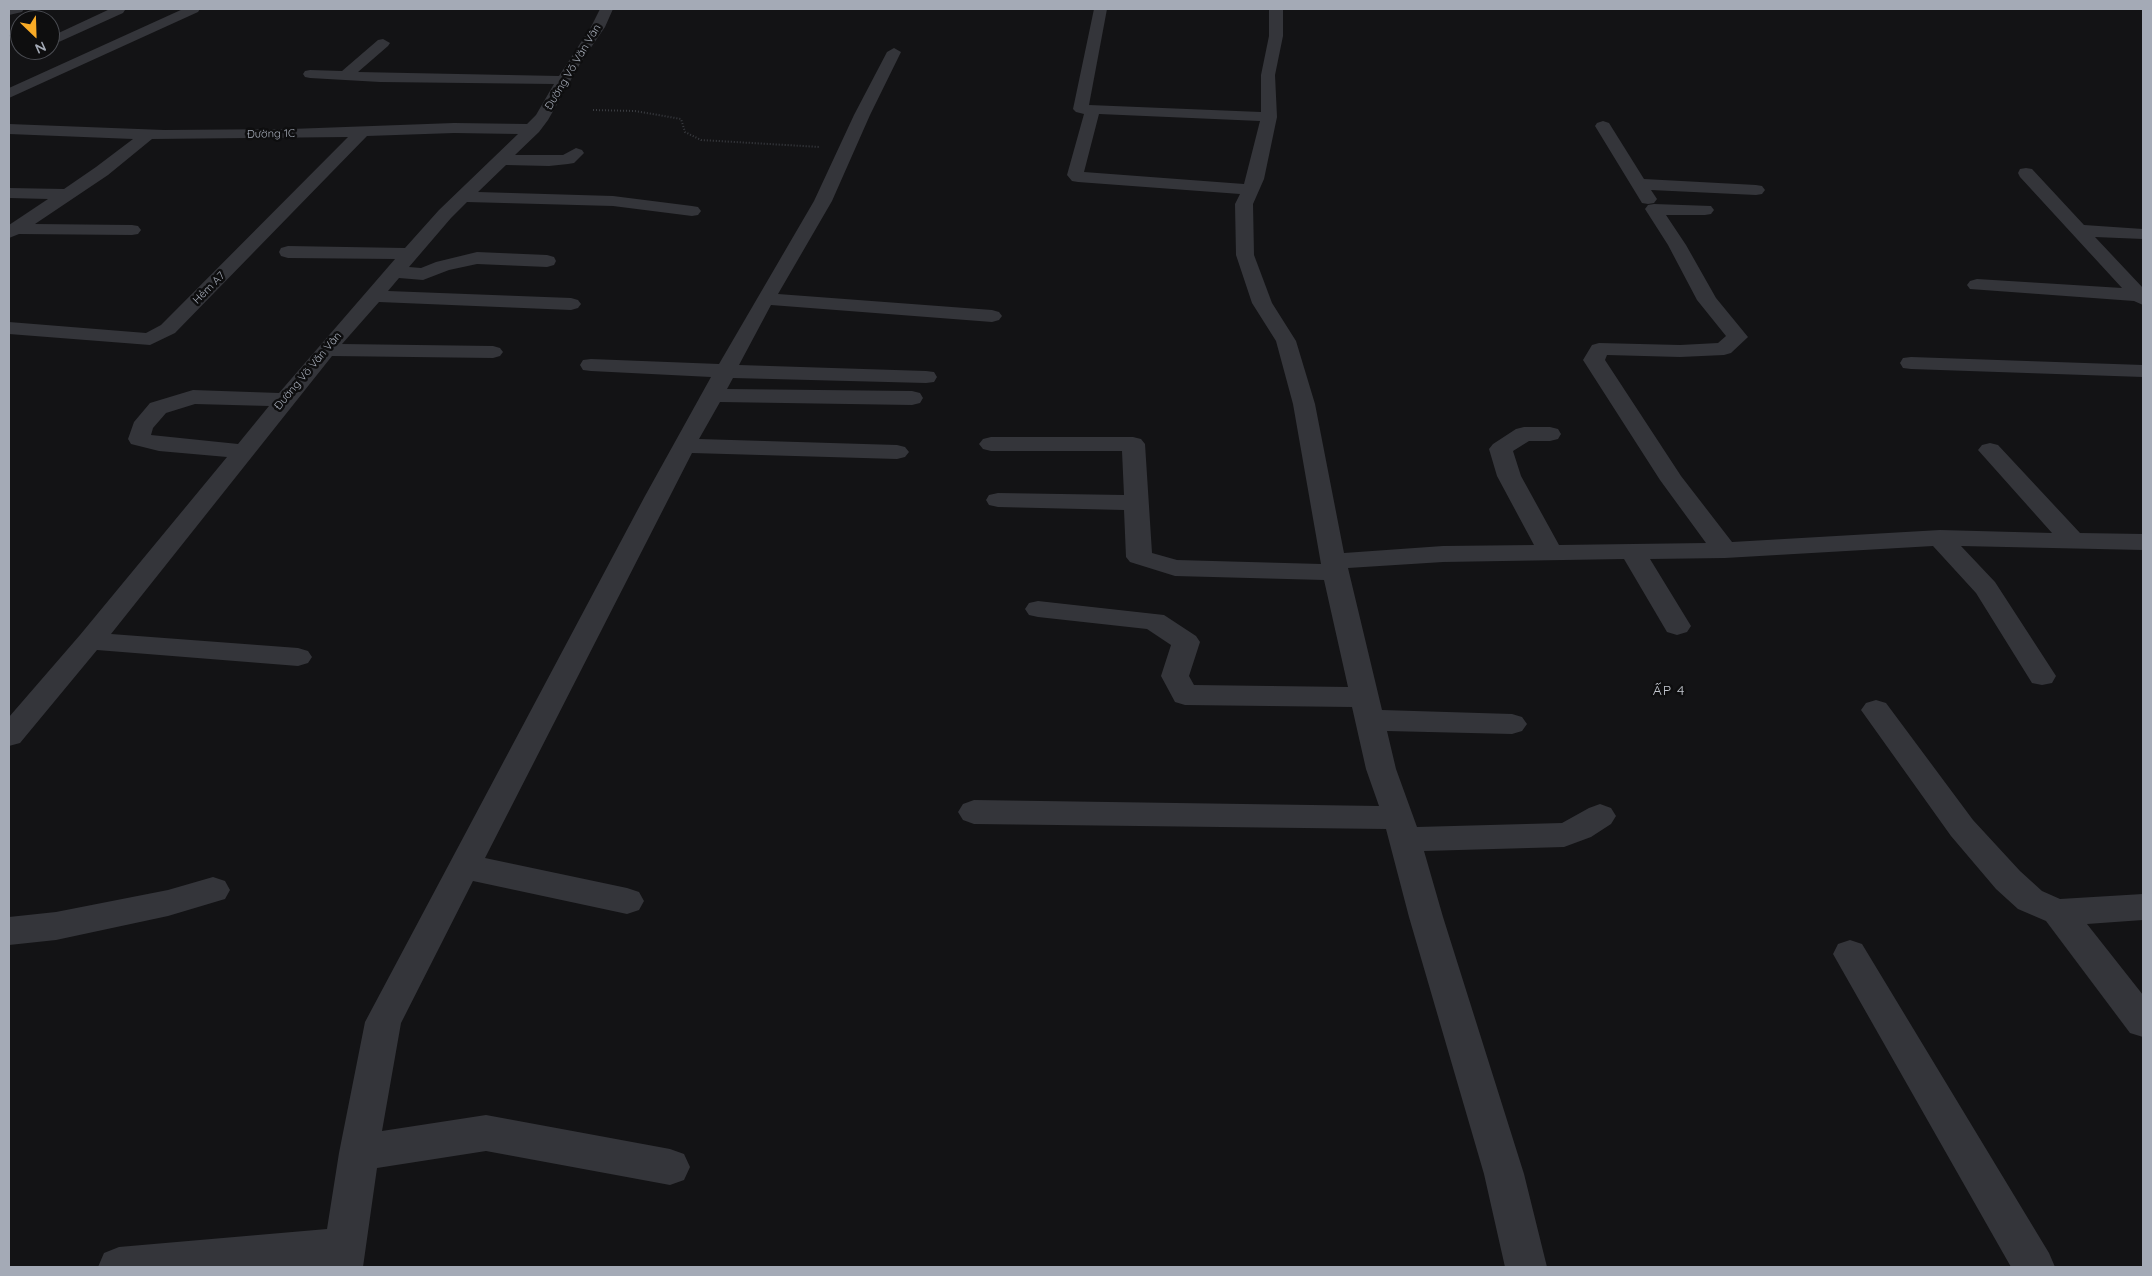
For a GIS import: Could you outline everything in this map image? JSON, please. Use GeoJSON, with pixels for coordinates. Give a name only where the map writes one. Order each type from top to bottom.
{"type":"FeatureCollection","features":[{"type":"Feature","properties":{"kind":"street"},"geometry":{"type":"LineString","coordinates":[[9,12],[17,9]]}},
{"type":"Feature","properties":{"kind":"street"},"geometry":{"type":"LineString","coordinates":[[9,94],[193,9]]}},
{"type":"Feature","properties":{"kind":"street","name":"Đường Võ Văn Vân"},"geometry":{"type":"LineString","coordinates":[[15,722],[90,641],[284,400],[373,296],[462,197],[533,129],[598,27],[606,9]]}},
{"type":"Feature","properties":{"kind":"street"},"geometry":{"type":"LineString","coordinates":[[1100,9],[1081,109],[1269,117]]}},
{"type":"Feature","properties":{"kind":"street"},"geometry":{"type":"LineString","coordinates":[[1276,9],[1276,36],[1268,75],[1269,117],[1255,179],[1247,197],[1245,255],[1262,303],[1286,341],[1304,404],[1335,566],[1380,769],[1402,829],[1429,927],[1504,1174],[1526,1267]]}},
{"type":"Feature","properties":{"kind":"street"},"geometry":{"type":"LineString","coordinates":[[60,46],[118,10]]}},
{"type":"Feature","properties":{"kind":"street"},"geometry":{"type":"LineString","coordinates":[[77,36],[124,41]]}},
{"type":"Feature","properties":{"kind":"street"},"geometry":{"type":"LineString","coordinates":[[345,76],[383,43]]}},
{"type":"Feature","properties":{"kind":"street"},"geometry":{"type":"LineString","coordinates":[[60,50],[93,55]]}},
{"type":"Feature","properties":{"kind":"street"},"geometry":{"type":"LineString","coordinates":[[119,1267],[344,1258],[359,1153],[383,1022],[684,446],[765,299],[823,201],[846,148],[894,52]]}},
{"type":"Feature","properties":{"kind":"street"},"geometry":{"type":"LineString","coordinates":[[310,74],[438,79],[564,80]]}},
{"type":"Feature","properties":{"kind":"street"},"geometry":{"type":"LineString","coordinates":[[1092,110],[1075,175],[1078,177],[1247,197]]}},
{"type":"Feature","properties":{"kind":"street"},"geometry":{"type":"LineString","coordinates":[[1603,126],[1677,245],[1707,300],[1738,337],[1724,349],[1680,352],[1599,349],[1594,360],[1672,480],[1725,550]]}},
{"type":"Feature","properties":{"kind":"street","name":"Đường 1C"},"geometry":{"type":"LineString","coordinates":[[9,129],[149,134],[291,134],[454,128],[533,129]]}},
{"type":"Feature","properties":{"kind":"street","name":"Hẻm A7"},"geometry":{"type":"LineString","coordinates":[[9,328],[150,338],[168,329],[363,131]]}},
{"type":"Feature","properties":{"kind":"street"},"geometry":{"type":"LineString","coordinates":[[12,231],[102,171],[149,134]]}},
{"type":"Feature","properties":{"kind":"street"},"geometry":{"type":"LineString","coordinates":[[502,160],[558,160],[568,159],[576,153]]}},
{"type":"Feature","properties":{"kind":"street"},"geometry":{"type":"LineString","coordinates":[[2026,173],[2141,297]]}},
{"type":"Feature","properties":{"kind":"street"},"geometry":{"type":"LineString","coordinates":[[1639,184],[1756,190]]}},
{"type":"Feature","properties":{"kind":"street"},"geometry":{"type":"LineString","coordinates":[[9,193],[67,194]]}},
{"type":"Feature","properties":{"kind":"street"},"geometry":{"type":"LineString","coordinates":[[462,197],[613,202],[692,211]]}},
{"type":"Feature","properties":{"kind":"street"},"geometry":{"type":"LineString","coordinates":[[1152,199],[1247,197]]}},
{"type":"Feature","properties":{"kind":"street"},"geometry":{"type":"LineString","coordinates":[[1654,209],[1705,210]]}},
{"type":"Feature","properties":{"kind":"street"},"geometry":{"type":"LineString","coordinates":[[12,231],[132,230]]}},
{"type":"Feature","properties":{"kind":"street"},"geometry":{"type":"LineString","coordinates":[[2078,230],[2143,234]]}},
{"type":"Feature","properties":{"kind":"street"},"geometry":{"type":"LineString","coordinates":[[288,252],[410,254]]}},
{"type":"Feature","properties":{"kind":"street"},"geometry":{"type":"LineString","coordinates":[[394,272],[424,274],[443,266],[477,258],[547,261]]}},
{"type":"Feature","properties":{"kind":"street"},"geometry":{"type":"LineString","coordinates":[[1977,285],[2141,297]]}},
{"type":"Feature","properties":{"kind":"street"},"geometry":{"type":"LineString","coordinates":[[373,296],[571,304]]}},
{"type":"Feature","properties":{"kind":"street"},"geometry":{"type":"LineString","coordinates":[[765,299],[992,316]]}},
{"type":"Feature","properties":{"kind":"street"},"geometry":{"type":"LineString","coordinates":[[326,350],[494,352]]}},
{"type":"Feature","properties":{"kind":"street"},"geometry":{"type":"LineString","coordinates":[[1911,363],[2143,371]]}},
{"type":"Feature","properties":{"kind":"street"},"geometry":{"type":"LineString","coordinates":[[592,365],[657,369],[926,377]]}},
{"type":"Feature","properties":{"kind":"street"},"geometry":{"type":"LineString","coordinates":[[712,395],[912,398]]}},
{"type":"Feature","properties":{"kind":"street"},"geometry":{"type":"LineString","coordinates":[[243,451],[159,444],[139,439],[142,428],[158,408],[193,397],[284,400]]}},
{"type":"Feature","properties":{"kind":"street"},"geometry":{"type":"LineString","coordinates":[[1550,434],[1524,434],[1501,449],[1510,476],[1551,553]]}},
{"type":"Feature","properties":{"kind":"street"},"geometry":{"type":"LineString","coordinates":[[991,444],[1134,444],[1139,557],[1175,568],[1335,566],[1443,554],[1725,550],[1940,538],[2072,539],[2143,542]]}},
{"type":"Feature","properties":{"kind":"street"},"geometry":{"type":"LineString","coordinates":[[684,446],[898,452]]}},
{"type":"Feature","properties":{"kind":"street"},"geometry":{"type":"LineString","coordinates":[[1990,450],[2072,539]]}},
{"type":"Feature","properties":{"kind":"street"},"geometry":{"type":"LineString","coordinates":[[998,500],[1136,503]]}},
{"type":"Feature","properties":{"kind":"street"},"geometry":{"type":"LineString","coordinates":[[1940,538],[1986,588],[2042,676]]}},
{"type":"Feature","properties":{"kind":"street"},"geometry":{"type":"LineString","coordinates":[[1633,552],[1677,626]]}},
{"type":"Feature","properties":{"kind":"street"},"geometry":{"type":"LineString","coordinates":[[1038,608],[1154,621],[1186,642],[1175,676],[1185,695],[1367,709],[1512,724]]}},
{"type":"Feature","properties":{"kind":"street"},"geometry":{"type":"LineString","coordinates":[[90,641],[298,657]]}},
{"type":"Feature","properties":{"kind":"street"},"geometry":{"type":"LineString","coordinates":[[1876,710],[1962,828],[2008,880],[2030,900],[2058,912],[2143,907]]}},
{"type":"Feature","properties":{"kind":"street"},"geometry":{"type":"LineString","coordinates":[[974,812],[1564,835],[1580,829],[1600,816]]}},
{"type":"Feature","properties":{"kind":"street"},"geometry":{"type":"LineString","coordinates":[[464,866],[627,901]]}},
{"type":"Feature","properties":{"kind":"street"},"geometry":{"type":"LineString","coordinates":[[9,931],[56,926],[168,902],[213,890]]}},
{"type":"Feature","properties":{"kind":"street"},"geometry":{"type":"LineString","coordinates":[[2058,912],[2143,1022]]}},
{"type":"Feature","properties":{"kind":"street"},"geometry":{"type":"LineString","coordinates":[[1850,954],[2034,1267]]}},
{"type":"Feature","properties":{"kind":"street"},"geometry":{"type":"LineString","coordinates":[[359,1153],[486,1133],[670,1167]]}},
{"type":"Feature","properties":{"kind":"path"},"geometry":{"type":"LineString","coordinates":[[593,110],[635,111],[681,119],[684,132],[701,140],[846,148]]}},
{"type":"Feature","properties":{"kind":"district","name":"ẤP 4"},"geometry":{"type":"Point","coordinates":[1669,691]}}]}
